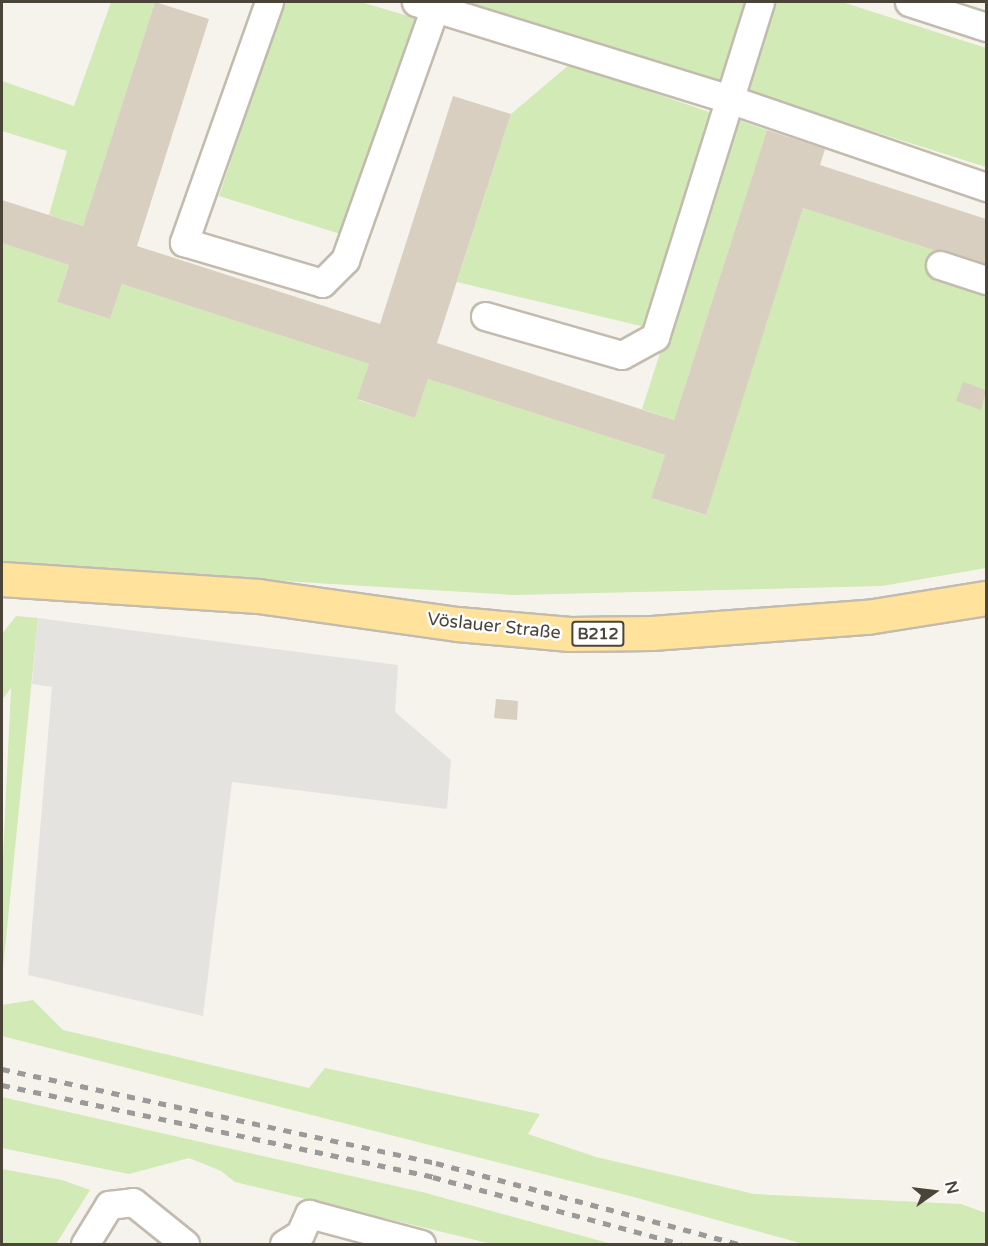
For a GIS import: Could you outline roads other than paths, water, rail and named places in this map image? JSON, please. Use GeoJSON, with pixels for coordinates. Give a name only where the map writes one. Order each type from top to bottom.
{"type":"FeatureCollection","features":[{"type":"Feature","properties":{"kind":"main road","name":"Vöslauer Straße"},"geometry":{"type":"LineString","coordinates":[[2,579],[258,596],[457,624],[570,634],[652,633],[867,617],[987,598]]}},
{"type":"Feature","properties":{"kind":"lane"},"geometry":{"type":"LineString","coordinates":[[269,2],[184,242],[322,283],[345,260],[429,4],[729,99],[987,187]]}},
{"type":"Feature","properties":{"kind":"lane"},"geometry":{"type":"LineString","coordinates":[[485,316],[622,355],[655,337],[760,2]]}},
{"type":"Feature","properties":{"kind":"lane"},"geometry":{"type":"LineString","coordinates":[[920,3],[987,27]]}},
{"type":"Feature","properties":{"kind":"lane"},"geometry":{"type":"LineString","coordinates":[[940,265],[987,280]]}},
{"type":"Feature","properties":{"kind":"lane"},"geometry":{"type":"LineString","coordinates":[[86,1245],[109,1205],[133,1202],[185,1245]]}},
{"type":"Feature","properties":{"kind":"lane"},"geometry":{"type":"LineString","coordinates":[[284,1245],[300,1234],[309,1214],[421,1245]]}},
{"type":"Feature","properties":{"kind":"railway"},"geometry":{"type":"LineString","coordinates":[[2,1069],[436,1163],[738,1244]]}},
{"type":"Feature","properties":{"kind":"railway"},"geometry":{"type":"LineString","coordinates":[[2,1085],[433,1177],[681,1244]]}}]}
